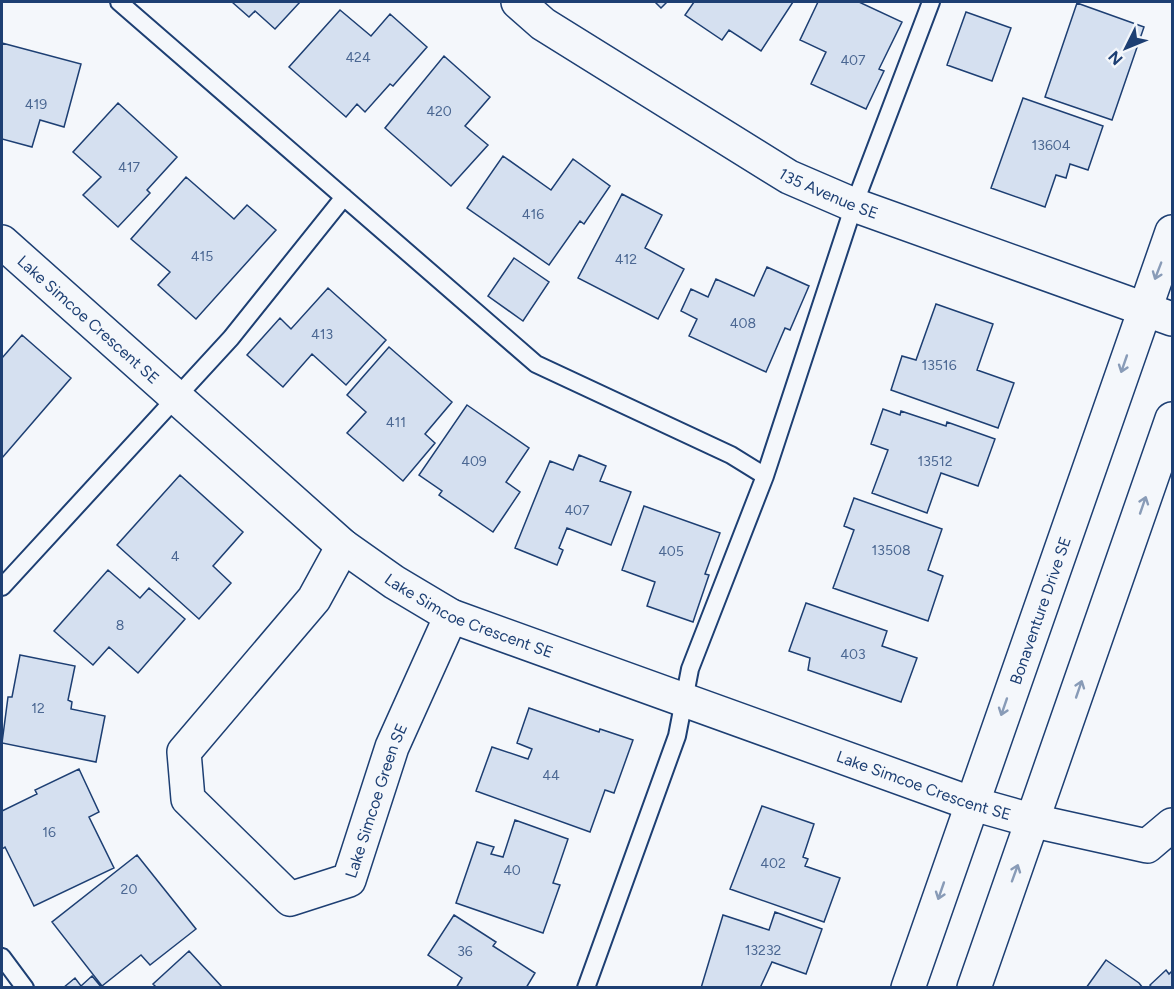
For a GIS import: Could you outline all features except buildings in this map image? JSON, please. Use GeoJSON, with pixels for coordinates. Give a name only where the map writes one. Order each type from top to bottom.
{"type":"FeatureCollection","features":[{"type":"Feature","properties":{"kind":"street","name":"135 Avenue SE"},"geometry":{"type":"LineString","coordinates":[[518,2],[543,24],[789,177],[854,205],[1158,314]]}},
{"type":"Feature","properties":{"kind":"street","name":"Bonaventure Drive SE"},"geometry":{"type":"LineString","coordinates":[[908,987],[970,803],[1158,314],[1173,232]]}},
{"type":"Feature","properties":{"kind":"street","name":"Lake Simcoe Crescent SE"},"geometry":{"type":"LineString","coordinates":[[2,242],[178,396],[343,546],[394,582],[451,616],[970,803],[1034,821],[1147,846],[1173,825]]}},
{"type":"Feature","properties":{"kind":"street"},"geometry":{"type":"LineString","coordinates":[[974,987],[1173,419]]}},
{"type":"Feature","properties":{"kind":"street","name":"Lake Simcoe Green SE"},"geometry":{"type":"LineString","coordinates":[[343,546],[314,599],[184,752],[188,799],[290,899],[349,880],[392,747],[451,616]]}},
{"type":"Feature","properties":{"kind":"lane"},"geometry":{"type":"LineString","coordinates":[[119,2],[536,364],[731,455],[765,476]]}},
{"type":"Feature","properties":{"kind":"lane"},"geometry":{"type":"LineString","coordinates":[[586,987],[677,736],[690,669],[765,476],[854,205],[931,2]]}},
{"type":"Feature","properties":{"kind":"lane"},"geometry":{"type":"LineString","coordinates":[[2,587],[231,338],[344,197]]}},
{"type":"Feature","properties":{"kind":"lane"},"geometry":{"type":"LineString","coordinates":[[2,957],[25,987]]}}]}
